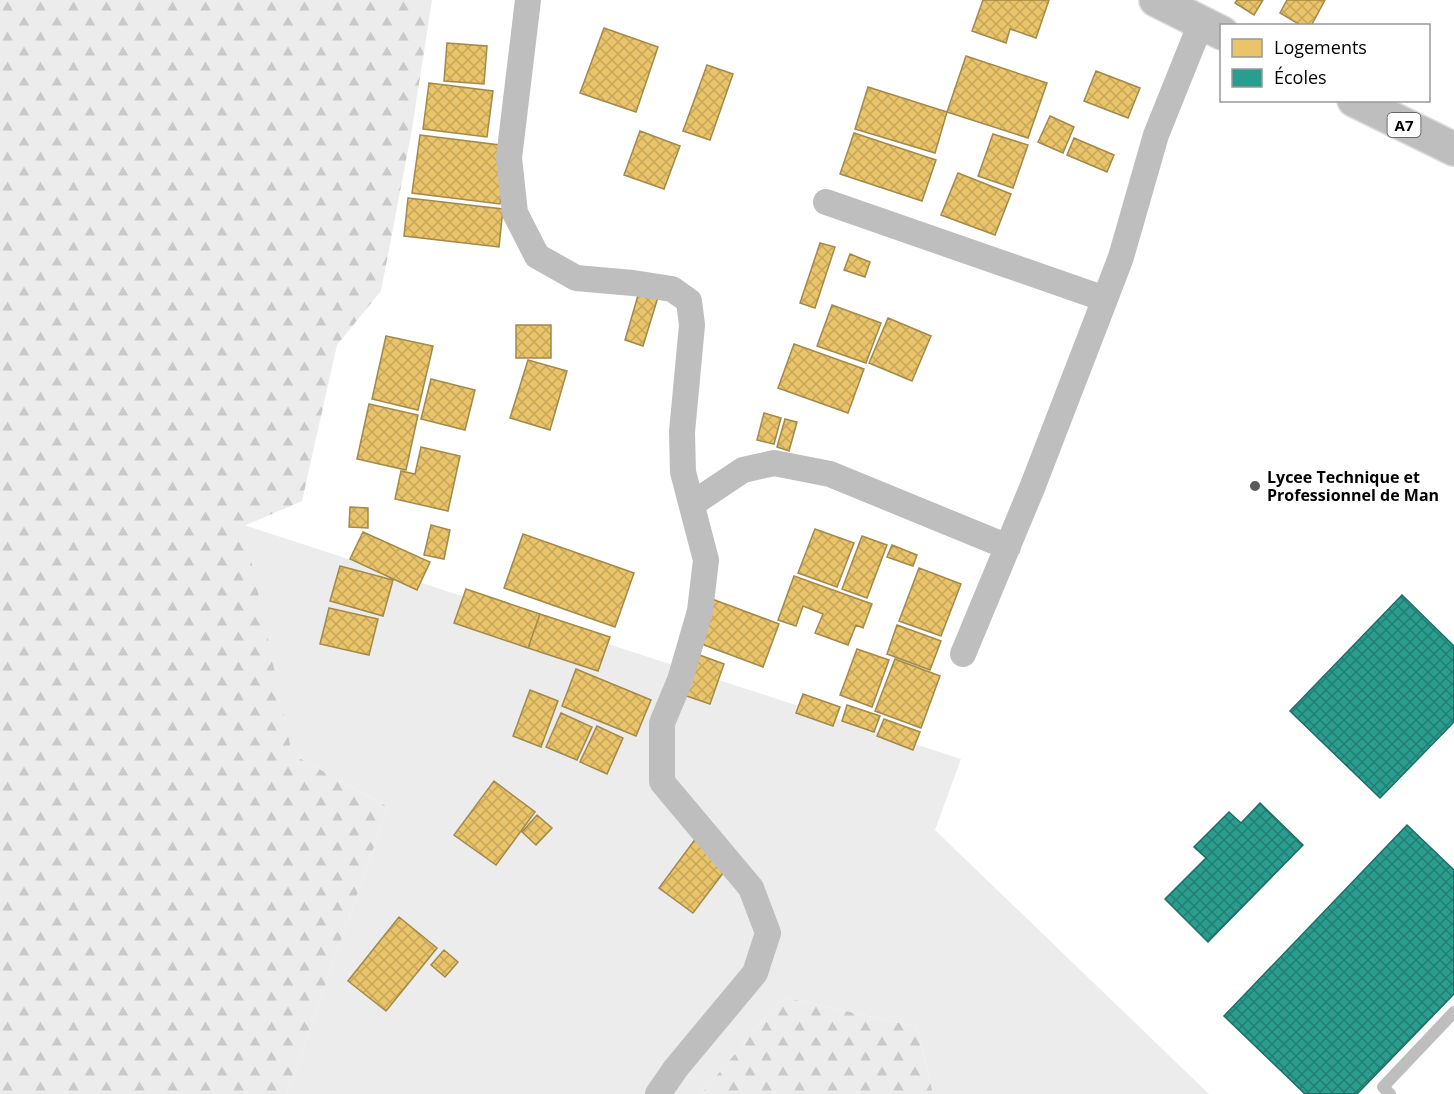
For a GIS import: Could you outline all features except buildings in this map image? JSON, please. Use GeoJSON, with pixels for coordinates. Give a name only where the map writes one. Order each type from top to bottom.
{"type":"FeatureCollection","features":[{"type":"Feature","properties":{"kind":"main road"},"geometry":{"type":"LineString","coordinates":[[1156,0],[1211,28]]}},
{"type":"Feature","properties":{"kind":"main road","name":"A7"},"geometry":{"type":"LineString","coordinates":[[1358,102],[1454,149]]}},
{"type":"Feature","properties":{"kind":"street"},"geometry":{"type":"LineString","coordinates":[[528,0],[509,158],[515,213],[537,256],[576,278],[672,289],[689,301],[692,325],[682,432],[683,472],[706,560],[700,611],[680,680],[662,723],[662,782],[751,888],[768,933],[755,973],[676,1068],[658,1094]]}},
{"type":"Feature","properties":{"kind":"street"},"geometry":{"type":"LineString","coordinates":[[963,654],[1008,547],[1121,256],[1156,135],[1211,28]]}},
{"type":"Feature","properties":{"kind":"street"},"geometry":{"type":"LineString","coordinates":[[826,202],[1105,299]]}},
{"type":"Feature","properties":{"kind":"street"},"geometry":{"type":"LineString","coordinates":[[692,504],[743,470],[774,463],[830,474],[1008,547]]}},
{"type":"Feature","properties":{"kind":"lane"},"geometry":{"type":"LineString","coordinates":[[1390,1094],[1383,1087],[1454,1012]]}},
{"type":"Feature","properties":{"kind":"green space"},"geometry":{"type":"Polygon","coordinates":[[[0,0],[432,0],[412,129],[381,291],[337,345],[302,501],[244,526],[292,754],[388,807],[287,1094],[0,1094],[0,0]]]}},
{"type":"Feature","properties":{"kind":"green space"},"geometry":{"type":"Polygon","coordinates":[[[244,525],[961,759],[935,830],[1209,1094],[933,1094],[917,1027],[783,997],[701,1094],[287,1094],[388,807],[292,754],[238,664],[244,525]]]}},
{"type":"Feature","properties":{"kind":"green space"},"geometry":{"type":"Polygon","coordinates":[[[783,997],[917,1027],[933,1094],[701,1094],[783,997]]]}},
{"type":"Feature","properties":{"kind":"place","name":"Lycee Technique et Professionnel de Man"},"geometry":{"type":"Point","coordinates":[1255,486]}}]}
